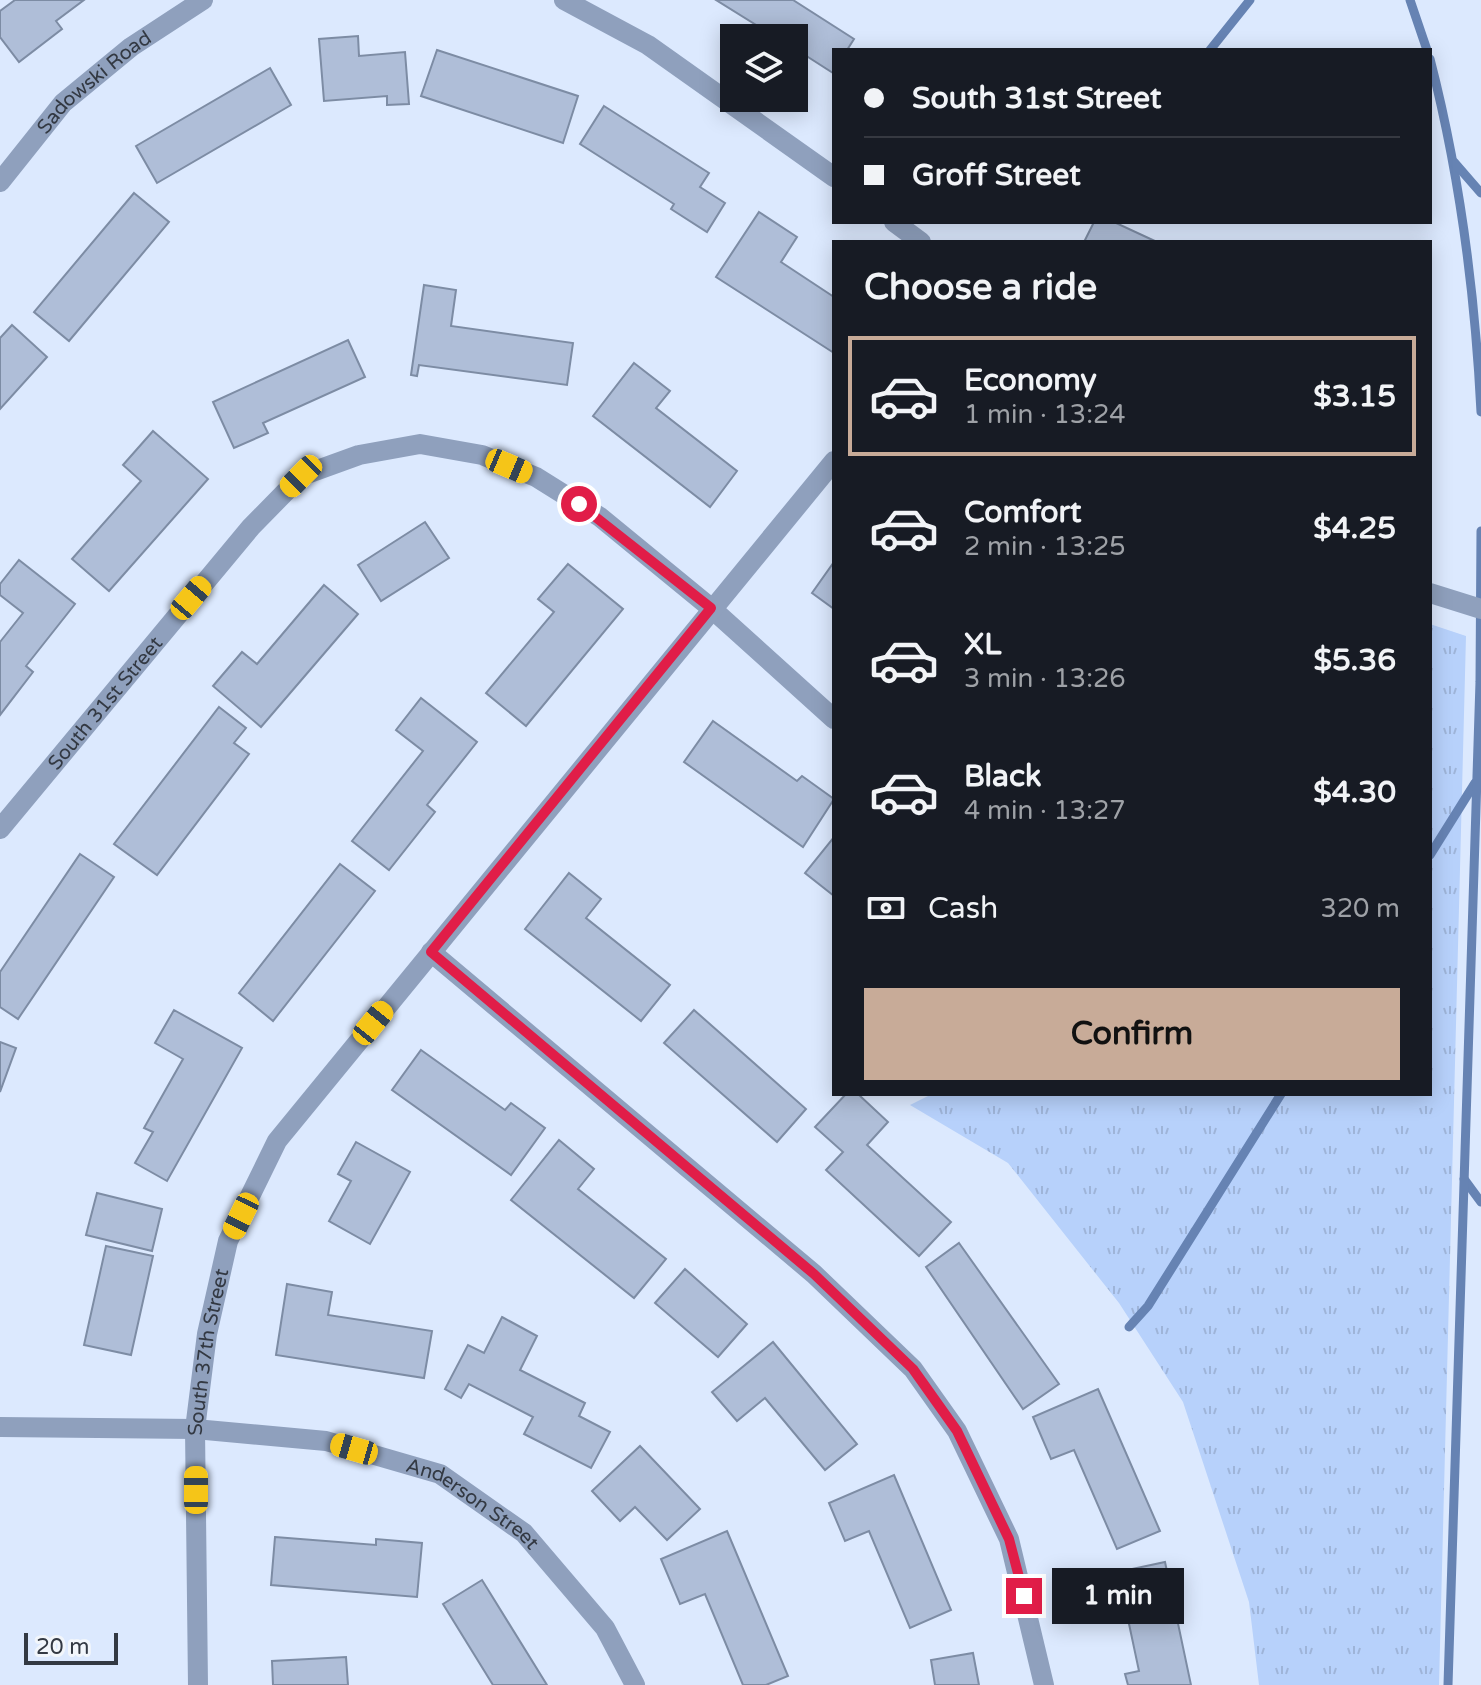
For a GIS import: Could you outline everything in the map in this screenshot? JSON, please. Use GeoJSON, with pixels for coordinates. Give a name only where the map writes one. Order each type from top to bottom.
{"type":"FeatureCollection","features":[{"type":"Feature","properties":{"kind":"street","name":"Sadowski Road"},"geometry":{"type":"LineString","coordinates":[[0,182],[63,103],[131,47],[203,0]]}},
{"type":"Feature","properties":{"kind":"street"},"geometry":{"type":"LineString","coordinates":[[564,0],[648,45],[832,176]]}},
{"type":"Feature","properties":{"kind":"street"},"geometry":{"type":"LineString","coordinates":[[897,224],[918,240]]}},
{"type":"Feature","properties":{"kind":"street","name":"South 31st Street"},"geometry":{"type":"LineString","coordinates":[[0,829],[251,527],[301,476],[359,455],[420,444],[482,455],[536,477],[600,517],[711,608],[832,717]]}},
{"type":"Feature","properties":{"kind":"street","name":"South 37th Street"},"geometry":{"type":"LineString","coordinates":[[198,1685],[195,1429],[207,1334],[228,1241],[277,1141],[832,463]]}},
{"type":"Feature","properties":{"kind":"street"},"geometry":{"type":"LineString","coordinates":[[1432,594],[1481,609]]}},
{"type":"Feature","properties":{"kind":"street"},"geometry":{"type":"LineString","coordinates":[[431,952],[814,1274],[913,1369],[957,1431],[1009,1539],[1044,1685]]}},
{"type":"Feature","properties":{"kind":"street","name":"Anderson Street"},"geometry":{"type":"LineString","coordinates":[[0,1427],[195,1429],[326,1441],[440,1474],[524,1533],[605,1628],[635,1685]]}},
{"type":"Feature","properties":{"kind":"green space"},"geometry":{"type":"Polygon","coordinates":[[[1432,625],[1466,636],[1439,1685],[1259,1685],[1249,1602],[1183,1402],[1119,1303],[1008,1163],[910,1105],[928,1096],[1432,1096],[1432,625]]]}},
{"type":"Feature","properties":{"kind":"building"},"geometry":{"type":"Polygon","coordinates":[[[15,0],[84,0],[56,21],[62,29],[19,62],[0,37],[0,11],[15,0]]]}},
{"type":"Feature","properties":{"kind":"building"},"geometry":{"type":"Polygon","coordinates":[[[716,0],[793,0],[854,39],[848,48],[832,48],[832,72],[808,57],[808,24],[755,24],[716,0]]]}},
{"type":"Feature","properties":{"kind":"building"},"geometry":{"type":"Polygon","coordinates":[[[358,36],[359,56],[405,52],[409,104],[387,105],[387,96],[324,101],[319,39],[358,36]]]}},
{"type":"Feature","properties":{"kind":"building"},"geometry":{"type":"Polygon","coordinates":[[[437,50],[578,96],[563,143],[421,96],[437,50]]]}},
{"type":"Feature","properties":{"kind":"building"},"geometry":{"type":"Polygon","coordinates":[[[270,68],[291,105],[157,183],[136,146],[270,68]]]}},
{"type":"Feature","properties":{"kind":"building"},"geometry":{"type":"Polygon","coordinates":[[[604,106],[709,173],[700,187],[725,203],[707,232],[671,209],[674,204],[580,144],[604,106]]]}},
{"type":"Feature","properties":{"kind":"building"},"geometry":{"type":"Polygon","coordinates":[[[134,193],[169,222],[69,341],[34,312],[134,193]]]}},
{"type":"Feature","properties":{"kind":"building"},"geometry":{"type":"Polygon","coordinates":[[[759,212],[797,237],[781,262],[832,296],[832,352],[716,277],[759,212]]]}},
{"type":"Feature","properties":{"kind":"building"},"geometry":{"type":"Polygon","coordinates":[[[1093,224],[1118,224],[1153,240],[1085,240],[1093,224]]]}},
{"type":"Feature","properties":{"kind":"building"},"geometry":{"type":"Polygon","coordinates":[[[424,285],[456,290],[451,326],[573,343],[567,385],[419,365],[417,376],[411,375],[424,285]]]}},
{"type":"Feature","properties":{"kind":"building"},"geometry":{"type":"Polygon","coordinates":[[[12,325],[47,357],[0,409],[0,338],[12,325]]]}},
{"type":"Feature","properties":{"kind":"building"},"geometry":{"type":"Polygon","coordinates":[[[348,340],[365,377],[263,423],[268,433],[234,448],[213,402],[348,340]]]}},
{"type":"Feature","properties":{"kind":"building"},"geometry":{"type":"Polygon","coordinates":[[[634,363],[670,391],[656,408],[737,471],[710,507],[593,416],[634,363]]]}},
{"type":"Feature","properties":{"kind":"building"},"geometry":{"type":"Polygon","coordinates":[[[153,431],[208,479],[109,591],[72,559],[141,481],[123,465],[153,431]]]}},
{"type":"Feature","properties":{"kind":"building"},"geometry":{"type":"Polygon","coordinates":[[[425,522],[449,558],[381,601],[358,565],[425,522]]]}},
{"type":"Feature","properties":{"kind":"building"},"geometry":{"type":"Polygon","coordinates":[[[19,560],[75,604],[26,666],[33,672],[0,715],[0,642],[23,613],[0,595],[0,584],[19,560]]]}},
{"type":"Feature","properties":{"kind":"building"},"geometry":{"type":"Polygon","coordinates":[[[568,564],[623,609],[526,726],[486,693],[554,612],[538,599],[568,564]]]}},
{"type":"Feature","properties":{"kind":"building"},"geometry":{"type":"Polygon","coordinates":[[[832,565],[832,608],[812,593],[832,565]]]}},
{"type":"Feature","properties":{"kind":"building"},"geometry":{"type":"Polygon","coordinates":[[[324,585],[358,614],[261,727],[213,686],[242,652],[257,664],[324,585]]]}},
{"type":"Feature","properties":{"kind":"building"},"geometry":{"type":"Polygon","coordinates":[[[421,698],[477,742],[427,805],[435,812],[389,870],[352,841],[423,751],[396,730],[421,698]]]}},
{"type":"Feature","properties":{"kind":"building"},"geometry":{"type":"Polygon","coordinates":[[[219,707],[246,728],[234,743],[249,754],[157,875],[114,844],[219,707]]]}},
{"type":"Feature","properties":{"kind":"building"},"geometry":{"type":"Polygon","coordinates":[[[713,721],[797,781],[802,776],[832,798],[832,802],[803,847],[684,762],[713,721]]]}},
{"type":"Feature","properties":{"kind":"building"},"geometry":{"type":"Polygon","coordinates":[[[832,839],[832,894],[805,873],[832,839]]]}},
{"type":"Feature","properties":{"kind":"building"},"geometry":{"type":"Polygon","coordinates":[[[80,854],[114,877],[18,1019],[0,1007],[0,972],[80,854]]]}},
{"type":"Feature","properties":{"kind":"building"},"geometry":{"type":"Polygon","coordinates":[[[340,864],[375,891],[273,1021],[239,993],[340,864]]]}},
{"type":"Feature","properties":{"kind":"building"},"geometry":{"type":"Polygon","coordinates":[[[569,873],[601,899],[586,918],[670,985],[641,1021],[525,929],[569,873]]]}},
{"type":"Feature","properties":{"kind":"building"},"geometry":{"type":"Polygon","coordinates":[[[174,1010],[242,1048],[167,1181],[135,1163],[153,1132],[144,1128],[183,1059],[155,1043],[174,1010]]]}},
{"type":"Feature","properties":{"kind":"building"},"geometry":{"type":"Polygon","coordinates":[[[694,1010],[806,1109],[777,1142],[664,1043],[694,1010]]]}},
{"type":"Feature","properties":{"kind":"building"},"geometry":{"type":"Polygon","coordinates":[[[0,1042],[16,1048],[0,1092],[0,1042]]]}},
{"type":"Feature","properties":{"kind":"building"},"geometry":{"type":"Polygon","coordinates":[[[421,1050],[505,1110],[511,1103],[545,1128],[511,1175],[392,1090],[421,1050]]]}},
{"type":"Feature","properties":{"kind":"building"},"geometry":{"type":"Polygon","coordinates":[[[844,1096],[860,1096],[888,1122],[867,1145],[951,1222],[919,1256],[826,1170],[843,1152],[815,1127],[844,1096]]]}},
{"type":"Feature","properties":{"kind":"building"},"geometry":{"type":"Polygon","coordinates":[[[559,1140],[594,1169],[578,1189],[666,1259],[634,1298],[511,1200],[559,1140]]]}},
{"type":"Feature","properties":{"kind":"building"},"geometry":{"type":"Polygon","coordinates":[[[356,1142],[410,1172],[370,1244],[329,1221],[351,1181],[338,1174],[356,1142]]]}},
{"type":"Feature","properties":{"kind":"building"},"geometry":{"type":"Polygon","coordinates":[[[97,1193],[162,1209],[152,1251],[86,1235],[97,1193]]]}},
{"type":"Feature","properties":{"kind":"building"},"geometry":{"type":"Polygon","coordinates":[[[959,1243],[1059,1384],[1023,1409],[926,1267],[959,1243]]]}},
{"type":"Feature","properties":{"kind":"building"},"geometry":{"type":"Polygon","coordinates":[[[106,1246],[153,1256],[131,1355],[84,1345],[106,1246]]]}},
{"type":"Feature","properties":{"kind":"building"},"geometry":{"type":"Polygon","coordinates":[[[685,1269],[747,1324],[718,1357],[655,1303],[685,1269]]]}},
{"type":"Feature","properties":{"kind":"building"},"geometry":{"type":"Polygon","coordinates":[[[287,1284],[332,1292],[328,1315],[432,1331],[424,1378],[276,1355],[287,1284]]]}},
{"type":"Feature","properties":{"kind":"building"},"geometry":{"type":"Polygon","coordinates":[[[502,1317],[537,1336],[520,1370],[585,1403],[579,1416],[610,1432],[591,1468],[524,1434],[533,1417],[469,1384],[461,1398],[445,1389],[468,1345],[484,1353],[502,1317]]]}},
{"type":"Feature","properties":{"kind":"building"},"geometry":{"type":"Polygon","coordinates":[[[773,1342],[857,1444],[825,1470],[765,1398],[737,1421],[712,1392],[773,1342]]]}},
{"type":"Feature","properties":{"kind":"building"},"geometry":{"type":"Polygon","coordinates":[[[1098,1389],[1160,1531],[1117,1549],[1074,1450],[1051,1459],[1033,1417],[1098,1389]]]}},
{"type":"Feature","properties":{"kind":"building"},"geometry":{"type":"Polygon","coordinates":[[[640,1446],[700,1509],[667,1540],[635,1507],[620,1521],[592,1491],[640,1446]]]}},
{"type":"Feature","properties":{"kind":"building"},"geometry":{"type":"Polygon","coordinates":[[[894,1475],[951,1610],[910,1628],[869,1531],[845,1541],[829,1503],[894,1475]]]}},
{"type":"Feature","properties":{"kind":"building"},"geometry":{"type":"Polygon","coordinates":[[[727,1531],[788,1676],[766,1685],[743,1685],[705,1594],[680,1604],[661,1559],[727,1531]]]}},
{"type":"Feature","properties":{"kind":"building"},"geometry":{"type":"Polygon","coordinates":[[[275,1537],[376,1545],[376,1539],[422,1543],[417,1597],[271,1585],[275,1537]]]}},
{"type":"Feature","properties":{"kind":"building"},"geometry":{"type":"Polygon","coordinates":[[[1165,1562],[1191,1685],[1128,1685],[1125,1674],[1139,1671],[1118,1572],[1165,1562]]]}},
{"type":"Feature","properties":{"kind":"building"},"geometry":{"type":"Polygon","coordinates":[[[482,1580],[547,1685],[493,1685],[443,1604],[482,1580]]]}},
{"type":"Feature","properties":{"kind":"building"},"geometry":{"type":"Polygon","coordinates":[[[973,1653],[979,1685],[935,1685],[931,1660],[973,1653]]]}},
{"type":"Feature","properties":{"kind":"building"},"geometry":{"type":"Polygon","coordinates":[[[346,1657],[348,1685],[273,1685],[272,1661],[346,1657]]]}},
{"type":"Feature","properties":{"kind":"waterway"},"geometry":{"type":"LineString","coordinates":[[1212,48],[1250,0]]}},
{"type":"Feature","properties":{"kind":"waterway"},"geometry":{"type":"LineString","coordinates":[[1410,0],[1426,48]]}},
{"type":"Feature","properties":{"kind":"waterway"},"geometry":{"type":"LineString","coordinates":[[1432,67],[1458,190],[1475,323],[1481,412]]}},
{"type":"Feature","properties":{"kind":"waterway"},"geometry":{"type":"LineString","coordinates":[[1454,162],[1481,193]]}},
{"type":"Feature","properties":{"kind":"waterway"},"geometry":{"type":"LineString","coordinates":[[1448,1685],[1480,682],[1481,531]]}},
{"type":"Feature","properties":{"kind":"waterway"},"geometry":{"type":"LineString","coordinates":[[1432,852],[1475,783]]}},
{"type":"Feature","properties":{"kind":"waterway"},"geometry":{"type":"LineString","coordinates":[[1129,1327],[1148,1306],[1280,1096]]}},
{"type":"Feature","properties":{"kind":"waterway"},"geometry":{"type":"LineString","coordinates":[[1464,1179],[1481,1202]]}},
{"type":"Feature","properties":{"kind":"route"},"geometry":{"type":"LineString","coordinates":[[579,504],[600,517],[711,608],[431,952],[814,1274],[913,1369],[957,1431],[1009,1539],[1024,1596]]}}]}
